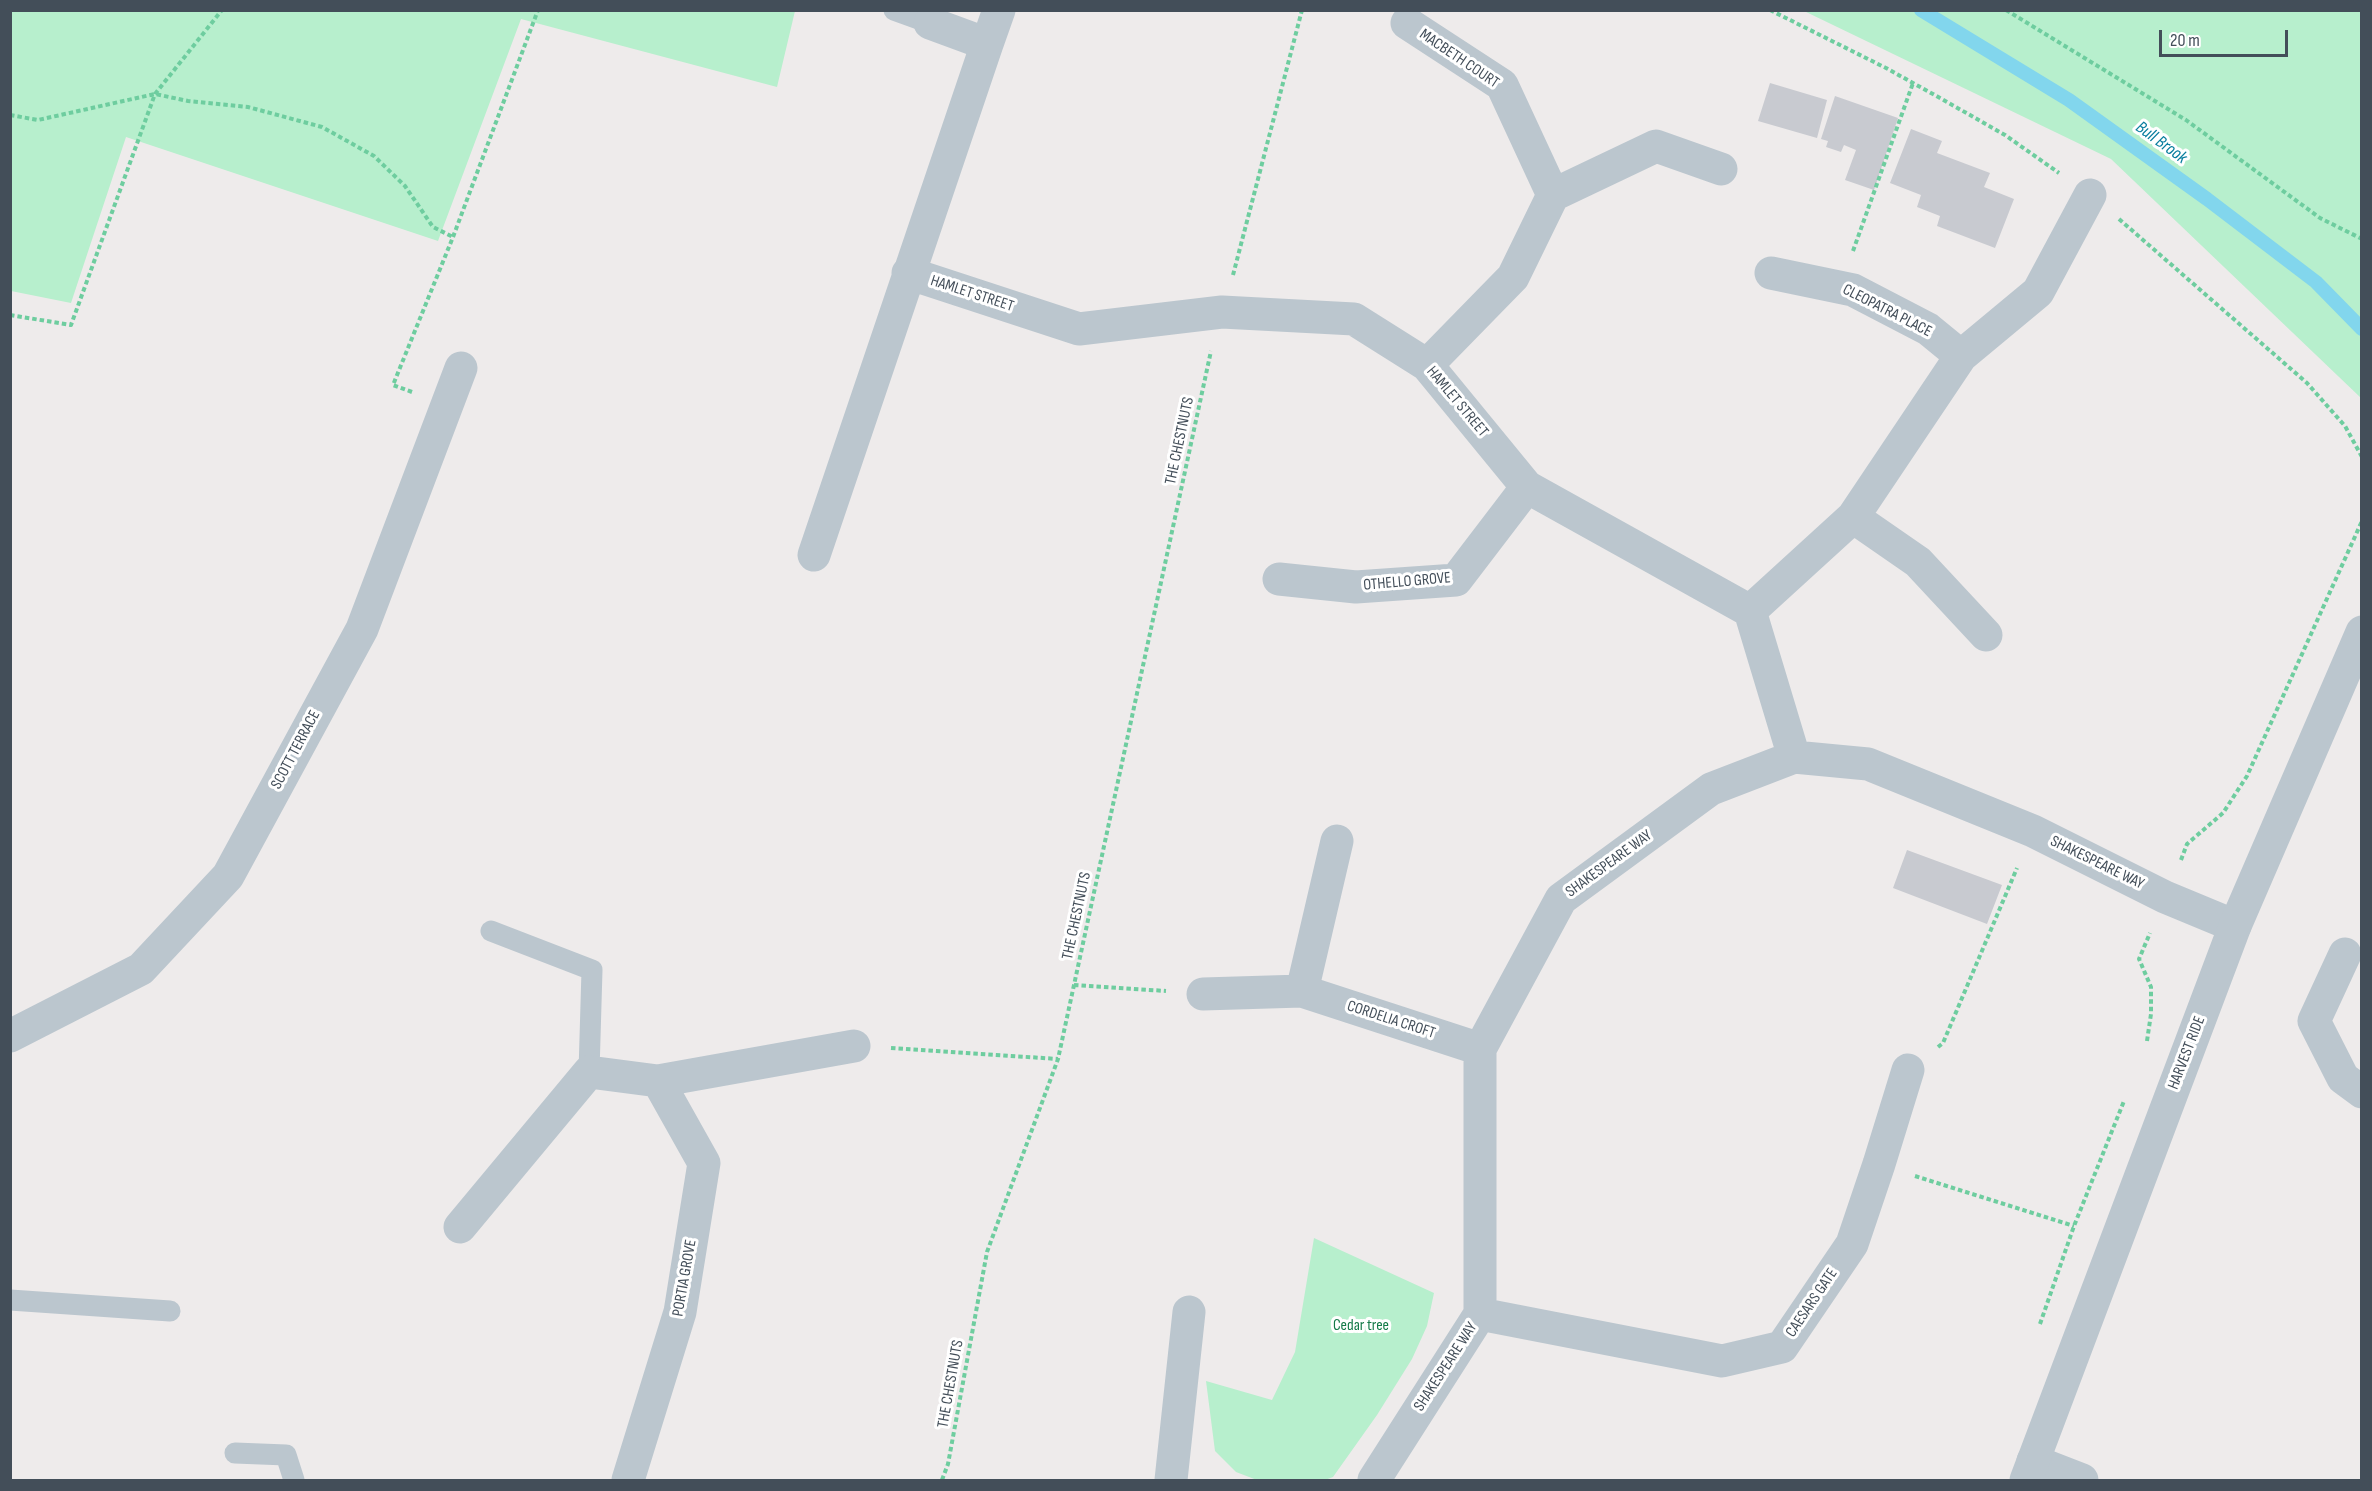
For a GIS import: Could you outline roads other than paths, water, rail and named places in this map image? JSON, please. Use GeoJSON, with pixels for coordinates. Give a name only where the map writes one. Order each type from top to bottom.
{"type":"FeatureCollection","features":[{"type":"Feature","properties":{"kind":"street","name":"HAMLET STREET"},"geometry":{"type":"LineString","coordinates":[[814,555],[999,10]]}},
{"type":"Feature","properties":{"kind":"street"},"geometry":{"type":"LineString","coordinates":[[930,23],[987,44]]}},
{"type":"Feature","properties":{"kind":"street","name":"MACBETH COURT"},"geometry":{"type":"LineString","coordinates":[[1407,23],[1502,85],[1553,195]]}},
{"type":"Feature","properties":{"kind":"street"},"geometry":{"type":"LineString","coordinates":[[1427,365],[1513,277],[1553,195],[1656,146],[1721,169]]}},
{"type":"Feature","properties":{"kind":"street"},"geometry":{"type":"LineString","coordinates":[[1794,757],[1750,611],[1853,517],[1961,356],[2038,292],[2090,195]]}},
{"type":"Feature","properties":{"kind":"street","name":"HAMLET STREET"},"geometry":{"type":"LineString","coordinates":[[908,273],[1079,329],[1222,312],[1354,319],[1427,365],[1527,488],[1750,611]]}},
{"type":"Feature","properties":{"kind":"street","name":"CLEOPATRA PLACE"},"geometry":{"type":"LineString","coordinates":[[1771,273],[1853,290],[1928,329],[1961,356]]}},
{"type":"Feature","properties":{"kind":"street","name":"SCOTT TERRACE"},"geometry":{"type":"LineString","coordinates":[[10,1036],[141,969],[228,876],[362,629],[461,368]]}},
{"type":"Feature","properties":{"kind":"street","name":"OTHELLO GROVE"},"geometry":{"type":"LineString","coordinates":[[1279,579],[1356,587],[1456,580],[1527,488]]}},
{"type":"Feature","properties":{"kind":"street"},"geometry":{"type":"LineString","coordinates":[[1853,517],[1918,562],[1986,635]]}},
{"type":"Feature","properties":{"kind":"street","name":"HARVEST RIDE"},"geometry":{"type":"LineString","coordinates":[[2029,1471],[2235,927],[2361,632]]}},
{"type":"Feature","properties":{"kind":"street","name":"SHAKESPEARE WAY"},"geometry":{"type":"LineString","coordinates":[[1374,1480],[1480,1314],[1480,1048],[1561,899],[1711,789],[1794,757],[1868,764],[2033,831],[2165,897],[2235,927]]}},
{"type":"Feature","properties":{"kind":"street"},"geometry":{"type":"LineString","coordinates":[[1302,991],[1337,841]]}},
{"type":"Feature","properties":{"kind":"street"},"geometry":{"type":"LineString","coordinates":[[2345,954],[2314,1021],[2343,1078],[2361,1092]]}},
{"type":"Feature","properties":{"kind":"street","name":"CORDELIA CROFT"},"geometry":{"type":"LineString","coordinates":[[1203,994],[1302,991],[1480,1048]]}},
{"type":"Feature","properties":{"kind":"street"},"geometry":{"type":"LineString","coordinates":[[460,1227],[589,1072],[658,1081],[854,1046]]}},
{"type":"Feature","properties":{"kind":"street","name":"CAESARS GATE"},"geometry":{"type":"LineString","coordinates":[[1480,1314],[1722,1361],[1782,1347],[1852,1244],[1908,1070]]}},
{"type":"Feature","properties":{"kind":"street","name":"PORTIA GROVE"},"geometry":{"type":"LineString","coordinates":[[628,1480],[680,1312],[704,1163],[658,1081]]}},
{"type":"Feature","properties":{"kind":"street"},"geometry":{"type":"LineString","coordinates":[[1171,1480],[1189,1312]]}},
{"type":"Feature","properties":{"kind":"street"},"geometry":{"type":"LineString","coordinates":[[2029,1471],[2082,1480]]}},
{"type":"Feature","properties":{"kind":"lane"},"geometry":{"type":"LineString","coordinates":[[894,10],[930,23]]}},
{"type":"Feature","properties":{"kind":"lane"},"geometry":{"type":"LineString","coordinates":[[491,931],[592,970],[589,1072]]}},
{"type":"Feature","properties":{"kind":"lane"},"geometry":{"type":"LineString","coordinates":[[10,1300],[170,1311]]}},
{"type":"Feature","properties":{"kind":"lane"},"geometry":{"type":"LineString","coordinates":[[235,1453],[286,1455],[294,1480]]}},
{"type":"Feature","properties":{"kind":"waterway","name":"Bull Brook"},"geometry":{"type":"LineString","coordinates":[[1921,10],[2069,100],[2207,199],[2316,282],[2362,329]]}},
{"type":"Feature","properties":{"kind":"park label","name":"Cedar tree"},"geometry":{"type":"Point","coordinates":[1361,1326]}}]}
